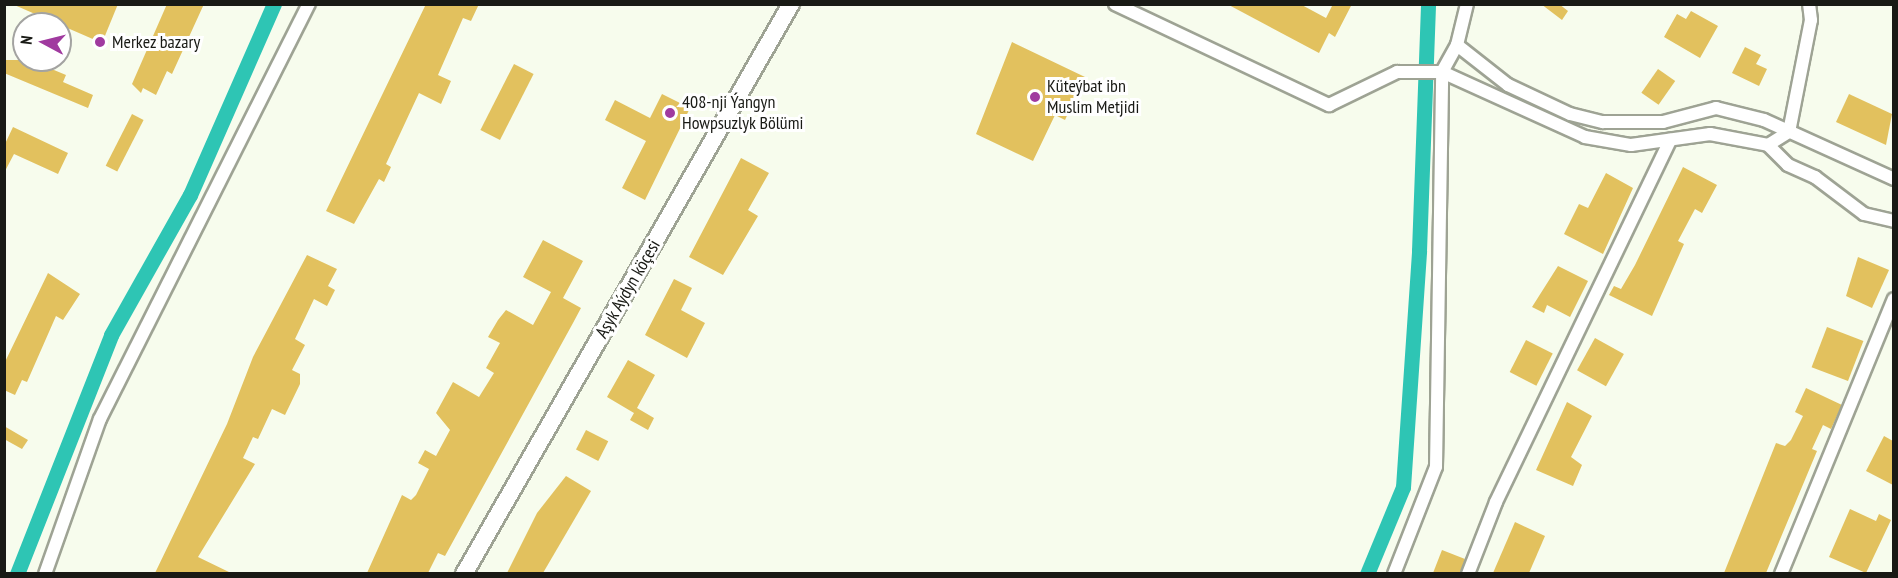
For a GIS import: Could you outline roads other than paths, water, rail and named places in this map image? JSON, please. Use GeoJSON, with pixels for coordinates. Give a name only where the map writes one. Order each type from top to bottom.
{"type":"FeatureCollection","features":[{"type":"Feature","properties":{"kind":"main road","name":"Aşyk Aýdyn köçesi"},"geometry":{"type":"LineString","coordinates":[[464,573],[791,4]]}},
{"type":"Feature","properties":{"kind":"street"},"geometry":{"type":"LineString","coordinates":[[45,573],[100,419],[309,4]]}},
{"type":"Feature","properties":{"kind":"street"},"geometry":{"type":"LineString","coordinates":[[1115,4],[1329,105],[1397,72],[1442,72],[1585,137],[1631,145],[1710,134],[1768,145],[1788,165],[1815,177],[1864,214],[1893,221]]}},
{"type":"Feature","properties":{"kind":"street"},"geometry":{"type":"LineString","coordinates":[[1394,573],[1436,466],[1442,72],[1457,45],[1467,4]]}},
{"type":"Feature","properties":{"kind":"street"},"geometry":{"type":"LineString","coordinates":[[1768,145],[1789,132],[1811,20],[1809,4]]}},
{"type":"Feature","properties":{"kind":"street"},"geometry":{"type":"LineString","coordinates":[[1457,45],[1508,85],[1570,114],[1603,122],[1663,122],[1716,108],[1789,132],[1893,179]]}},
{"type":"Feature","properties":{"kind":"street"},"geometry":{"type":"LineString","coordinates":[[1468,573],[1496,502],[1670,140]]}},
{"type":"Feature","properties":{"kind":"street"},"geometry":{"type":"LineString","coordinates":[[1780,573],[1893,299]]}},
{"type":"Feature","properties":{"kind":"waterway"},"geometry":{"type":"LineString","coordinates":[[17,574],[111,335],[190,195],[274,4]]}},
{"type":"Feature","properties":{"kind":"waterway"},"geometry":{"type":"LineString","coordinates":[[1367,574],[1403,487],[1419,251],[1428,4]]}},
{"type":"Feature","properties":{"kind":"place","name":"Merkez bazary"},"geometry":{"type":"Point","coordinates":[100,42]}},
{"type":"Feature","properties":{"kind":"place","name":"Küteýbat ibn Muslim Metjidi"},"geometry":{"type":"Point","coordinates":[1035,97]}},
{"type":"Feature","properties":{"kind":"place","name":"408-nji Ýangyn Howpsuzlyk Bölümi"},"geometry":{"type":"Point","coordinates":[670,113]}}]}
